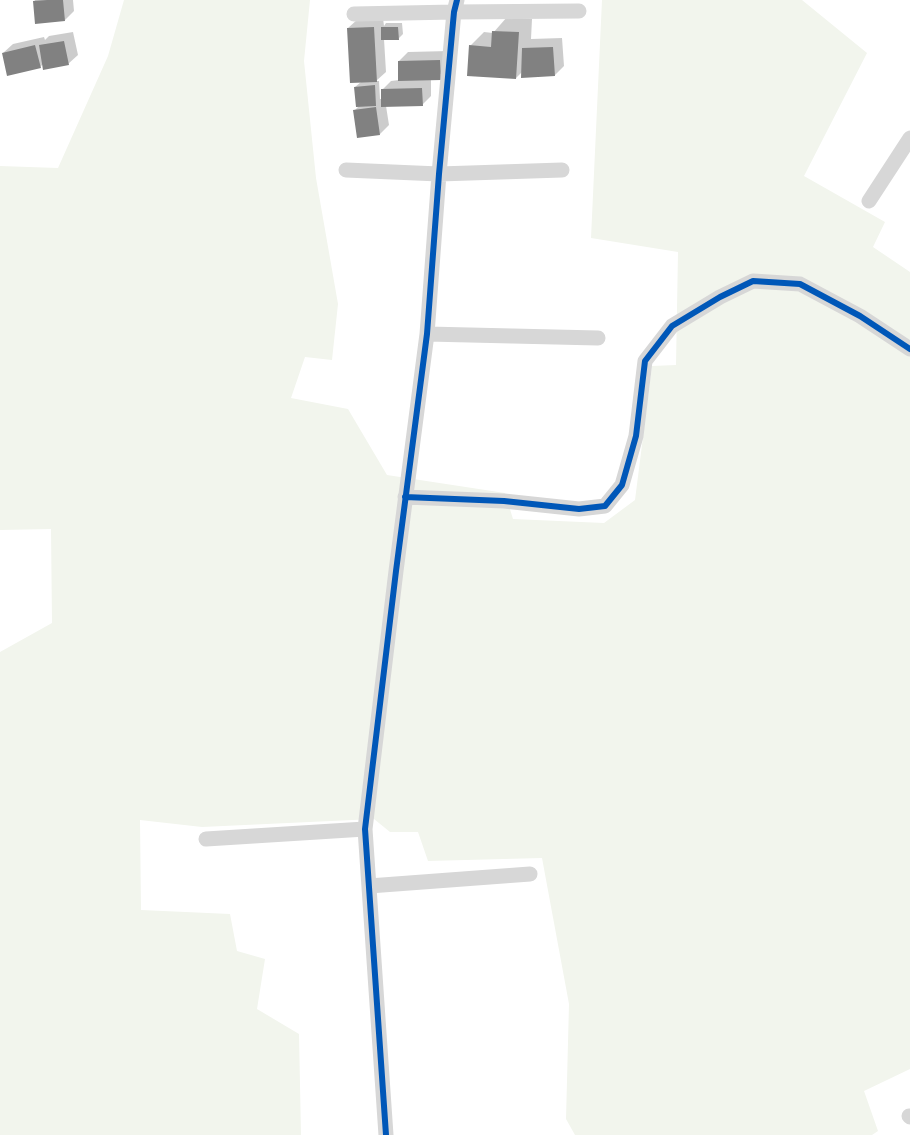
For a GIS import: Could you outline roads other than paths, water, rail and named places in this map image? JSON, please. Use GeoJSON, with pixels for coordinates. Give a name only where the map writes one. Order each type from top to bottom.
{"type":"FeatureCollection","features":[{"type":"Feature","properties":{"kind":"street"},"geometry":{"type":"LineString","coordinates":[[354,14],[456,6],[579,11]]}},
{"type":"Feature","properties":{"kind":"street"},"geometry":{"type":"LineString","coordinates":[[386,1135],[365,829],[405,497],[427,334],[439,174],[456,6]]}},
{"type":"Feature","properties":{"kind":"street"},"geometry":{"type":"LineString","coordinates":[[869,201],[910,138]]}},
{"type":"Feature","properties":{"kind":"street"},"geometry":{"type":"LineString","coordinates":[[346,170],[439,174],[562,170]]}},
{"type":"Feature","properties":{"kind":"street"},"geometry":{"type":"LineString","coordinates":[[405,497],[504,501],[579,509],[605,506],[622,485],[634,443],[645,361],[672,326],[720,297],[753,281],[800,284],[860,316],[910,349]]}},
{"type":"Feature","properties":{"kind":"street"},"geometry":{"type":"LineString","coordinates":[[427,334],[598,338]]}},
{"type":"Feature","properties":{"kind":"street"},"geometry":{"type":"LineString","coordinates":[[206,839],[365,829]]}},
{"type":"Feature","properties":{"kind":"street"},"geometry":{"type":"LineString","coordinates":[[369,886],[530,874]]}}]}
